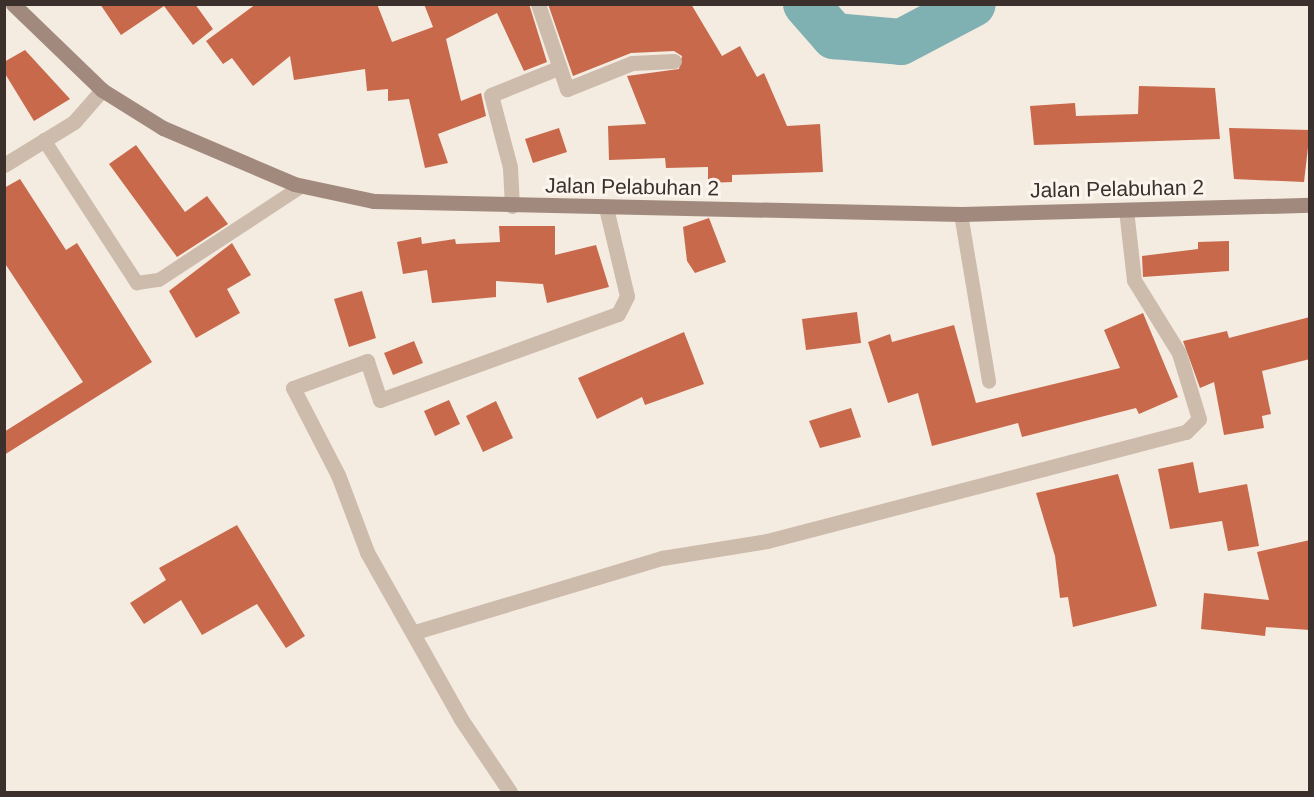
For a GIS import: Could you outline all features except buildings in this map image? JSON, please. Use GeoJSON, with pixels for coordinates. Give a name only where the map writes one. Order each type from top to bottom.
{"type":"FeatureCollection","features":[{"type":"Feature","properties":{"kind":"main road","name":"Jalan Pelabuhan 2"},"geometry":{"type":"LineString","coordinates":[[13,4],[102,90],[163,128],[302,186],[374,201],[512,206],[961,214],[1310,205]]}},
{"type":"Feature","properties":{"kind":"street"},"geometry":{"type":"LineString","coordinates":[[538,4],[558,69],[567,89],[632,63],[674,61]]}},
{"type":"Feature","properties":{"kind":"street"},"geometry":{"type":"LineString","coordinates":[[512,206],[510,167],[491,95],[558,69]]}},
{"type":"Feature","properties":{"kind":"street"},"geometry":{"type":"LineString","coordinates":[[4,165],[74,122],[102,90]]}},
{"type":"Feature","properties":{"kind":"street"},"geometry":{"type":"LineString","coordinates":[[510,792],[461,719],[415,632],[367,552],[334,466],[293,388],[367,361],[380,400],[618,314],[627,296],[606,208]]}},
{"type":"Feature","properties":{"kind":"street"},"geometry":{"type":"LineString","coordinates":[[415,632],[662,558],[767,541],[1186,432],[1199,419],[1179,353],[1134,280],[1126,210]]}},
{"type":"Feature","properties":{"kind":"lane"},"geometry":{"type":"LineString","coordinates":[[44,140],[137,283],[159,280],[302,186]]}},
{"type":"Feature","properties":{"kind":"lane"},"geometry":{"type":"LineString","coordinates":[[961,214],[989,382]]}},
{"type":"Feature","properties":{"kind":"waterway"},"geometry":{"type":"LineString","coordinates":[[806,4],[834,36],[901,42],[973,4]]}}]}
